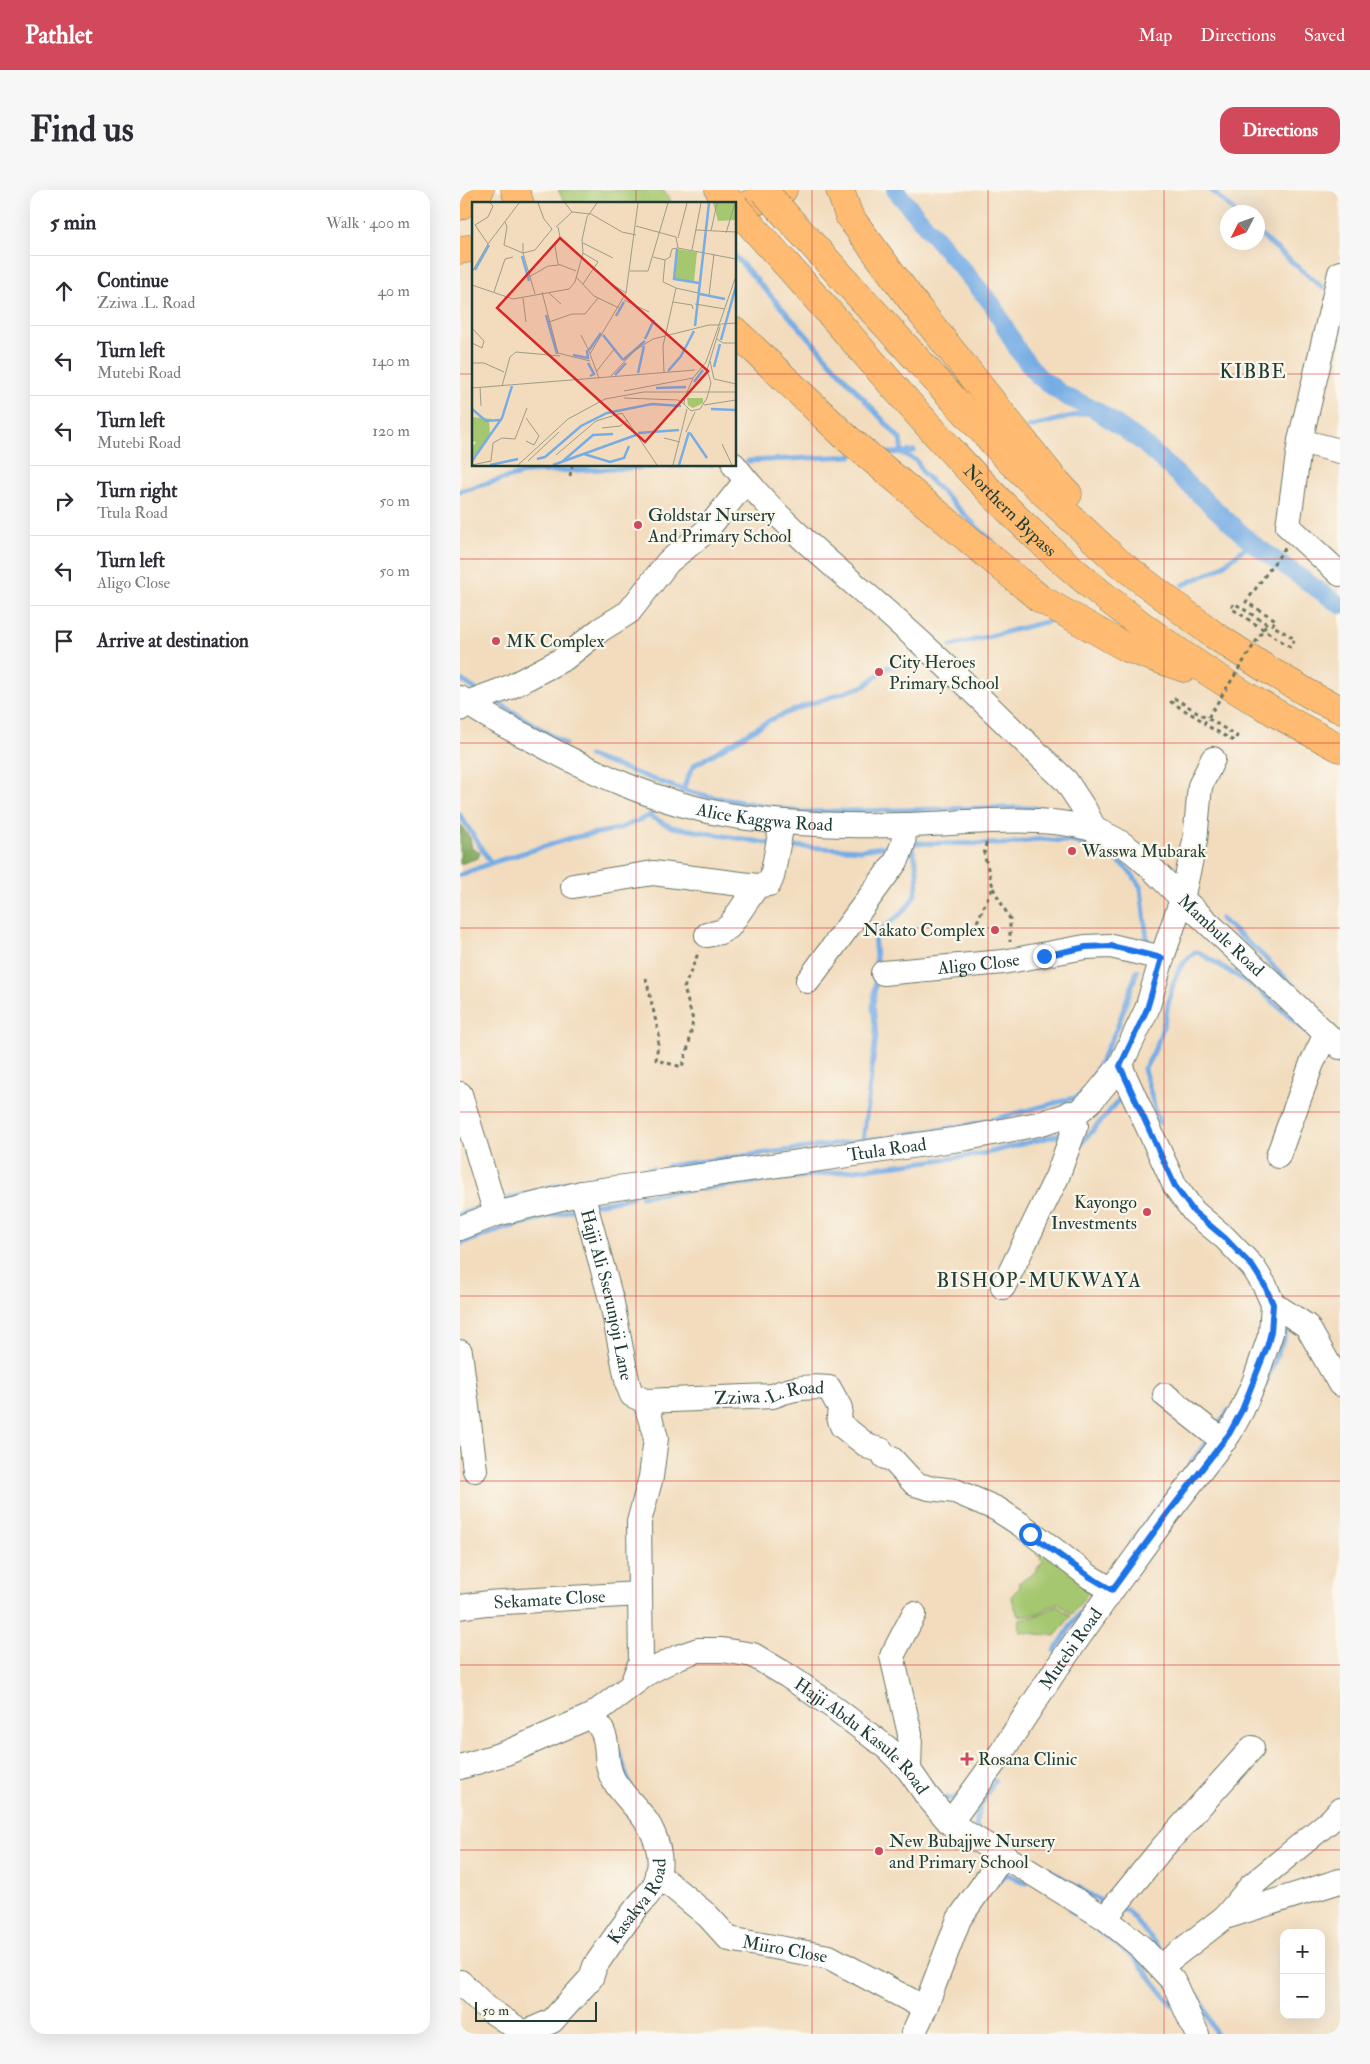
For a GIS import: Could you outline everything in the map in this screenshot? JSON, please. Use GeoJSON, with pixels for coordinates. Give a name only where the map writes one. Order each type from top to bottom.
{"type":"FeatureCollection","features":[{"type":"Feature","properties":{"kind":"main road"},"geometry":{"type":"LineString","coordinates":[[460,206],[480,190]]}},
{"type":"Feature","properties":{"kind":"main road"},"geometry":{"type":"LineString","coordinates":[[515,190],[519,202]]}},
{"type":"Feature","properties":{"kind":"main road","name":"Northern Bypass"},"geometry":{"type":"LineString","coordinates":[[763,190],[1010,461],[1110,556],[1214,635],[1265,668],[1340,710]]}},
{"type":"Feature","properties":{"kind":"main road"},"geometry":{"type":"LineString","coordinates":[[729,201],[783,190]]}},
{"type":"Feature","properties":{"kind":"main road"},"geometry":{"type":"LineString","coordinates":[[840,190],[849,216],[919,310],[1052,477],[1170,603]]}},
{"type":"Feature","properties":{"kind":"main road","name":"Northern Bypass"},"geometry":{"type":"LineString","coordinates":[[736,209],[972,472],[1049,549],[1115,606],[1218,680],[1296,726],[1340,748]]}},
{"type":"Feature","properties":{"kind":"main road"},"geometry":{"type":"LineString","coordinates":[[736,332],[847,438],[1039,598],[1127,648],[1218,680]]}},
{"type":"Feature","properties":{"kind":"street"},"geometry":{"type":"LineString","coordinates":[[1340,273],[1300,441],[1288,526],[1340,574]]}},
{"type":"Feature","properties":{"kind":"street"},"geometry":{"type":"LineString","coordinates":[[1300,441],[1340,451]]}},
{"type":"Feature","properties":{"kind":"street"},"geometry":{"type":"LineString","coordinates":[[462,704],[510,687],[565,658],[600,630],[629,612],[668,562],[705,532],[740,473],[798,534],[900,623],[1066,781],[1085,810],[1095,830]]}},
{"type":"Feature","properties":{"kind":"street","name":"Alice Kaggwa Road"},"geometry":{"type":"LineString","coordinates":[[462,704],[557,754],[646,793],[725,815],[782,823],[905,825],[1025,822],[1067,825],[1095,830]]}},
{"type":"Feature","properties":{"kind":"street","name":"Ttula Road"},"geometry":{"type":"LineString","coordinates":[[460,1228],[496,1214],[582,1193],[967,1138],[1038,1124],[1078,1112],[1091,1101],[1120,1066],[1147,1009],[1182,899],[1195,841],[1200,786],[1213,759]]}},
{"type":"Feature","properties":{"kind":"street"},"geometry":{"type":"LineString","coordinates":[[573,886],[653,873],[757,886],[768,884],[772,878],[782,823]]}},
{"type":"Feature","properties":{"kind":"street"},"geometry":{"type":"LineString","coordinates":[[808,981],[897,860],[903,844],[905,825]]}},
{"type":"Feature","properties":{"kind":"street","name":"Mambule Road"},"geometry":{"type":"LineString","coordinates":[[1095,830],[1130,848],[1333,1040]]}},
{"type":"Feature","properties":{"kind":"street"},"geometry":{"type":"LineString","coordinates":[[707,935],[730,927],[757,886]]}},
{"type":"Feature","properties":{"kind":"street","name":"Aligo Close"},"geometry":{"type":"LineString","coordinates":[[883,973],[1014,960],[1086,947],[1111,946],[1162,958]]}},
{"type":"Feature","properties":{"kind":"street"},"geometry":{"type":"LineString","coordinates":[[1278,1156],[1312,1063],[1333,1040]]}},
{"type":"Feature","properties":{"kind":"street","name":"Mutebi Road"},"geometry":{"type":"LineString","coordinates":[[950,1823],[1001,1753],[1054,1672],[1112,1590],[1168,1513],[1225,1440],[1242,1410],[1271,1332],[1273,1304],[1265,1286],[1253,1267],[1225,1238],[1194,1212],[1175,1186],[1120,1066]]}},
{"type":"Feature","properties":{"kind":"street"},"geometry":{"type":"LineString","coordinates":[[460,1094],[496,1214]]}},
{"type":"Feature","properties":{"kind":"street"},"geometry":{"type":"LineString","coordinates":[[1003,1287],[1057,1177],[1076,1124],[1070,1113]]}},
{"type":"Feature","properties":{"kind":"street","name":"Hajji Ali Sserunjoji Lane"},"geometry":{"type":"LineString","coordinates":[[582,1193],[612,1303],[628,1385],[632,1395],[645,1401],[656,1438],[651,1478],[639,1522],[641,1661],[632,1684]]}},
{"type":"Feature","properties":{"kind":"street"},"geometry":{"type":"LineString","coordinates":[[1273,1304],[1307,1326],[1340,1384]]}},
{"type":"Feature","properties":{"kind":"street"},"geometry":{"type":"LineString","coordinates":[[460,1352],[475,1470]]}},
{"type":"Feature","properties":{"kind":"street","name":"Zziwa .L. Road"},"geometry":{"type":"LineString","coordinates":[[645,1401],[773,1396],[787,1390],[829,1388],[840,1408],[839,1417],[842,1426],[869,1446],[881,1450],[885,1457],[892,1459],[916,1484],[929,1488],[955,1491],[997,1509],[1090,1577],[1112,1590]]}},
{"type":"Feature","properties":{"kind":"street"},"geometry":{"type":"LineString","coordinates":[[1165,1395],[1210,1431],[1225,1440]]}},
{"type":"Feature","properties":{"kind":"street","name":"Sekamate Close"},"geometry":{"type":"LineString","coordinates":[[460,1607],[487,1603],[639,1594]]}},
{"type":"Feature","properties":{"kind":"street"},"geometry":{"type":"LineString","coordinates":[[909,1770],[910,1734],[892,1656],[914,1614]]}},
{"type":"Feature","properties":{"kind":"street","name":"Hajji Abdu Kasule Road"},"geometry":{"type":"LineString","coordinates":[[460,1767],[506,1753],[591,1716],[649,1672],[678,1657],[698,1650],[722,1650],[753,1655],[832,1706],[887,1748],[909,1770],[927,1796],[950,1823],[1105,1918],[1141,1947],[1173,1981],[1197,2034]]}},
{"type":"Feature","properties":{"kind":"street","name":"Kasakya Road"},"geometry":{"type":"LineString","coordinates":[[523,2034],[552,2028],[592,1978],[595,1966],[656,1883],[660,1854],[656,1839],[643,1816],[623,1795],[614,1782],[608,1763],[608,1748],[603,1732],[591,1716]]}},
{"type":"Feature","properties":{"kind":"street"},"geometry":{"type":"LineString","coordinates":[[1105,1918],[1163,1847],[1252,1748]]}},
{"type":"Feature","properties":{"kind":"street"},"geometry":{"type":"LineString","coordinates":[[1160,1967],[1225,1917],[1251,1886],[1337,1819]]}},
{"type":"Feature","properties":{"kind":"street"},"geometry":{"type":"LineString","coordinates":[[913,2034],[959,1919],[1003,1856]]}},
{"type":"Feature","properties":{"kind":"street","name":"Miiro Close"},"geometry":{"type":"LineString","coordinates":[[657,1874],[708,1916],[729,1939],[829,1957],[925,2008]]}},
{"type":"Feature","properties":{"kind":"street"},"geometry":{"type":"LineString","coordinates":[[1225,1917],[1340,1881]]}},
{"type":"Feature","properties":{"kind":"street"},"geometry":{"type":"LineString","coordinates":[[460,1982],[488,2009],[523,2034]]}},
{"type":"Feature","properties":{"kind":"path"},"geometry":{"type":"LineString","coordinates":[[570,476],[572,466]]}},
{"type":"Feature","properties":{"kind":"path"},"geometry":{"type":"LineString","coordinates":[[1201,720],[1171,702],[1174,698],[1237,736],[1234,741],[1204,724],[1267,624],[1234,603],[1231,608],[1290,647],[1294,639],[1272,625],[1276,620],[1246,602],[1286,547]]}},
{"type":"Feature","properties":{"kind":"path"},"geometry":{"type":"LineString","coordinates":[[984,844],[986,837],[984,854],[993,887],[1010,918],[1010,948],[1014,960]]}},
{"type":"Feature","properties":{"kind":"path"},"geometry":{"type":"LineString","coordinates":[[978,922],[993,887]]}},
{"type":"Feature","properties":{"kind":"path"},"geometry":{"type":"LineString","coordinates":[[646,978],[659,1035],[656,1060],[682,1068],[694,1020],[684,988],[707,935]]}},
{"type":"Feature","properties":{"kind":"green space"},"geometry":{"type":"Polygon","coordinates":[[[558,190],[663,190],[672,202],[566,202],[558,190]]]}},
{"type":"Feature","properties":{"kind":"green space"},"geometry":{"type":"Polygon","coordinates":[[[460,824],[470,838],[472,849],[480,852],[478,858],[460,864],[460,824]]]}},
{"type":"Feature","properties":{"kind":"green space"},"geometry":{"type":"Polygon","coordinates":[[[1044,1549],[1092,1588],[1072,1614],[1057,1603],[1037,1614],[1018,1616],[1011,1596],[1020,1587],[1018,1583],[1033,1574],[1043,1561],[1037,1555],[1044,1549]]]}},
{"type":"Feature","properties":{"kind":"green space"},"geometry":{"type":"Polygon","coordinates":[[[1057,1606],[1071,1616],[1055,1636],[1020,1632],[1019,1619],[1036,1616],[1057,1606]]]}},
{"type":"Feature","properties":{"kind":"waterway"},"geometry":{"type":"LineString","coordinates":[[895,190],[992,304],[1019,352],[1038,376],[1065,396],[1096,410],[1142,442],[1252,543],[1340,605]]}},
{"type":"Feature","properties":{"kind":"waterway"},"geometry":{"type":"LineString","coordinates":[[1211,190],[1227,205]]}},
{"type":"Feature","properties":{"kind":"waterway"},"geometry":{"type":"LineString","coordinates":[[1265,239],[1323,288]]}},
{"type":"Feature","properties":{"kind":"waterway"},"geometry":{"type":"LineString","coordinates":[[736,257],[900,439],[902,453],[917,461],[923,473],[991,541]]}},
{"type":"Feature","properties":{"kind":"waterway"},"geometry":{"type":"LineString","coordinates":[[1029,427],[1096,410]]}},
{"type":"Feature","properties":{"kind":"waterway"},"geometry":{"type":"LineString","coordinates":[[881,454],[914,451]]}},
{"type":"Feature","properties":{"kind":"waterway"},"geometry":{"type":"LineString","coordinates":[[748,461],[852,456]]}},
{"type":"Feature","properties":{"kind":"waterway"},"geometry":{"type":"LineString","coordinates":[[460,491],[528,472],[686,466]]}},
{"type":"Feature","properties":{"kind":"waterway"},"geometry":{"type":"LineString","coordinates":[[1183,585],[1218,569],[1252,543]]}},
{"type":"Feature","properties":{"kind":"waterway"},"geometry":{"type":"LineString","coordinates":[[951,646],[1057,619]]}},
{"type":"Feature","properties":{"kind":"waterway"},"geometry":{"type":"LineString","coordinates":[[682,791],[693,766],[772,719],[864,686],[888,667],[913,664]]}},
{"type":"Feature","properties":{"kind":"waterway"},"geometry":{"type":"LineString","coordinates":[[460,679],[478,691]]}},
{"type":"Feature","properties":{"kind":"waterway"},"geometry":{"type":"LineString","coordinates":[[494,700],[565,744]]}},
{"type":"Feature","properties":{"kind":"waterway"},"geometry":{"type":"LineString","coordinates":[[589,756],[683,790],[800,812],[1033,808],[1076,814]]}},
{"type":"Feature","properties":{"kind":"waterway"},"geometry":{"type":"LineString","coordinates":[[460,875],[494,862],[571,838],[618,829],[649,816],[654,808],[660,805]]}},
{"type":"Feature","properties":{"kind":"waterway"},"geometry":{"type":"LineString","coordinates":[[460,815],[491,863]]}},
{"type":"Feature","properties":{"kind":"waterway"},"geometry":{"type":"LineString","coordinates":[[649,816],[672,827],[772,844]]}},
{"type":"Feature","properties":{"kind":"waterway"},"geometry":{"type":"LineString","coordinates":[[909,843],[1008,844],[1040,839],[1074,842],[1113,856],[1132,874],[1141,888],[1147,939]]}},
{"type":"Feature","properties":{"kind":"waterway"},"geometry":{"type":"LineString","coordinates":[[785,846],[861,850],[896,845]]}},
{"type":"Feature","properties":{"kind":"waterway"},"geometry":{"type":"LineString","coordinates":[[877,969],[874,934],[907,907],[917,887],[918,876],[911,845]]}},
{"type":"Feature","properties":{"kind":"waterway"},"geometry":{"type":"LineString","coordinates":[[1221,919],[1261,954],[1322,1014]]}},
{"type":"Feature","properties":{"kind":"waterway"},"geometry":{"type":"LineString","coordinates":[[1159,1123],[1144,1069],[1152,1056],[1159,1038],[1175,978],[1180,967],[1196,952],[1260,990],[1315,1040]]}},
{"type":"Feature","properties":{"kind":"waterway"},"geometry":{"type":"LineString","coordinates":[[893,1137],[980,1123],[1078,1097],[1088,1087],[1117,1028],[1137,971]]}},
{"type":"Feature","properties":{"kind":"waterway"},"geometry":{"type":"LineString","coordinates":[[863,1140],[876,1036],[873,1005],[876,977]]}},
{"type":"Feature","properties":{"kind":"waterway"},"geometry":{"type":"LineString","coordinates":[[1325,1050],[1340,1064]]}},
{"type":"Feature","properties":{"kind":"waterway"},"geometry":{"type":"LineString","coordinates":[[1079,1146],[1121,1098],[1126,1106]]}},
{"type":"Feature","properties":{"kind":"waterway"},"geometry":{"type":"LineString","coordinates":[[641,1196],[947,1159],[987,1153],[1062,1134]]}},
{"type":"Feature","properties":{"kind":"waterway"},"geometry":{"type":"LineString","coordinates":[[667,1166],[883,1138]]}},
{"type":"Feature","properties":{"kind":"waterway"},"geometry":{"type":"LineString","coordinates":[[499,1201],[570,1182],[653,1168]]}},
{"type":"Feature","properties":{"kind":"waterway"},"geometry":{"type":"LineString","coordinates":[[592,1205],[633,1197]]}},
{"type":"Feature","properties":{"kind":"waterway"},"geometry":{"type":"LineString","coordinates":[[460,1214],[481,1207]]}},
{"type":"Feature","properties":{"kind":"waterway"},"geometry":{"type":"LineString","coordinates":[[460,1244],[506,1228],[579,1208]]}},
{"type":"Feature","properties":{"kind":"waterway"},"geometry":{"type":"LineString","coordinates":[[1265,1385],[1286,1332]]}},
{"type":"Feature","properties":{"kind":"waterway"},"geometry":{"type":"LineString","coordinates":[[1217,1427],[1228,1411]]}},
{"type":"Feature","properties":{"kind":"waterway"},"geometry":{"type":"LineString","coordinates":[[1130,1545],[1210,1437]]}},
{"type":"Feature","properties":{"kind":"waterway"},"geometry":{"type":"LineString","coordinates":[[1055,1651],[1074,1621],[1099,1588]]}},
{"type":"Feature","properties":{"kind":"waterway"},"geometry":{"type":"LineString","coordinates":[[617,1746],[630,1786]]}},
{"type":"Feature","properties":{"kind":"waterway"},"geometry":{"type":"LineString","coordinates":[[978,1829],[976,1826],[980,1808],[995,1781]]}},
{"type":"Feature","properties":{"kind":"waterway"},"geometry":{"type":"LineString","coordinates":[[938,1797],[954,1799],[956,1796]]}},
{"type":"Feature","properties":{"kind":"waterway"},"geometry":{"type":"LineString","coordinates":[[1048,1869],[1107,1905]]}},
{"type":"Feature","properties":{"kind":"waterway"},"geometry":{"type":"LineString","coordinates":[[998,1882],[1007,1874],[1026,1883]]}},
{"type":"Feature","properties":{"kind":"waterway"},"geometry":{"type":"LineString","coordinates":[[1070,1910],[1134,1957],[1172,2005]]}},
{"type":"Feature","properties":{"kind":"waterway"},"geometry":{"type":"LineString","coordinates":[[1122,1910],[1127,1910],[1165,1955]]}},
{"type":"Feature","properties":{"kind":"waterway"},"geometry":{"type":"LineString","coordinates":[[1183,1977],[1200,1999],[1216,2034]]}},
{"type":"Feature","properties":{"kind":"place","name":"Goldstar Nursery And Primary School"},"geometry":{"type":"Point","coordinates":[638,525]}},
{"type":"Feature","properties":{"kind":"place","name":"MK Complex"},"geometry":{"type":"Point","coordinates":[496,641]}},
{"type":"Feature","properties":{"kind":"place","name":"City Heroes Primary School"},"geometry":{"type":"Point","coordinates":[879,672]}},
{"type":"Feature","properties":{"kind":"place","name":"Wasswa Mubarak"},"geometry":{"type":"Point","coordinates":[1072,851]}},
{"type":"Feature","properties":{"kind":"place","name":"Nakato Complex"},"geometry":{"type":"Point","coordinates":[995,930]}},
{"type":"Feature","properties":{"kind":"place","name":"Kayongo Investments"},"geometry":{"type":"Point","coordinates":[1147,1212]}},
{"type":"Feature","properties":{"kind":"place","name":"Rosana Clinic"},"geometry":{"type":"Point","coordinates":[967,1759]}},
{"type":"Feature","properties":{"kind":"place","name":"New Bubajjwe Nursery and Primary School"},"geometry":{"type":"Point","coordinates":[879,1851]}},
{"type":"Feature","properties":{"kind":"district","name":"KIBBE"},"geometry":{"type":"Point","coordinates":[1253,371]}},
{"type":"Feature","properties":{"kind":"district","name":"BISHOP-MUKWAYA"},"geometry":{"type":"Point","coordinates":[1039,1280]}},
{"type":"Feature","properties":{"kind":"route"},"geometry":{"type":"LineString","coordinates":[[1030,1534],[1090,1577],[1112,1590],[1229,1434],[1242,1410],[1267,1347],[1271,1332],[1273,1304],[1265,1286],[1253,1267],[1225,1238],[1194,1212],[1175,1186],[1120,1066],[1147,1009],[1162,958],[1111,946],[1086,947],[1044,956]]}}]}
